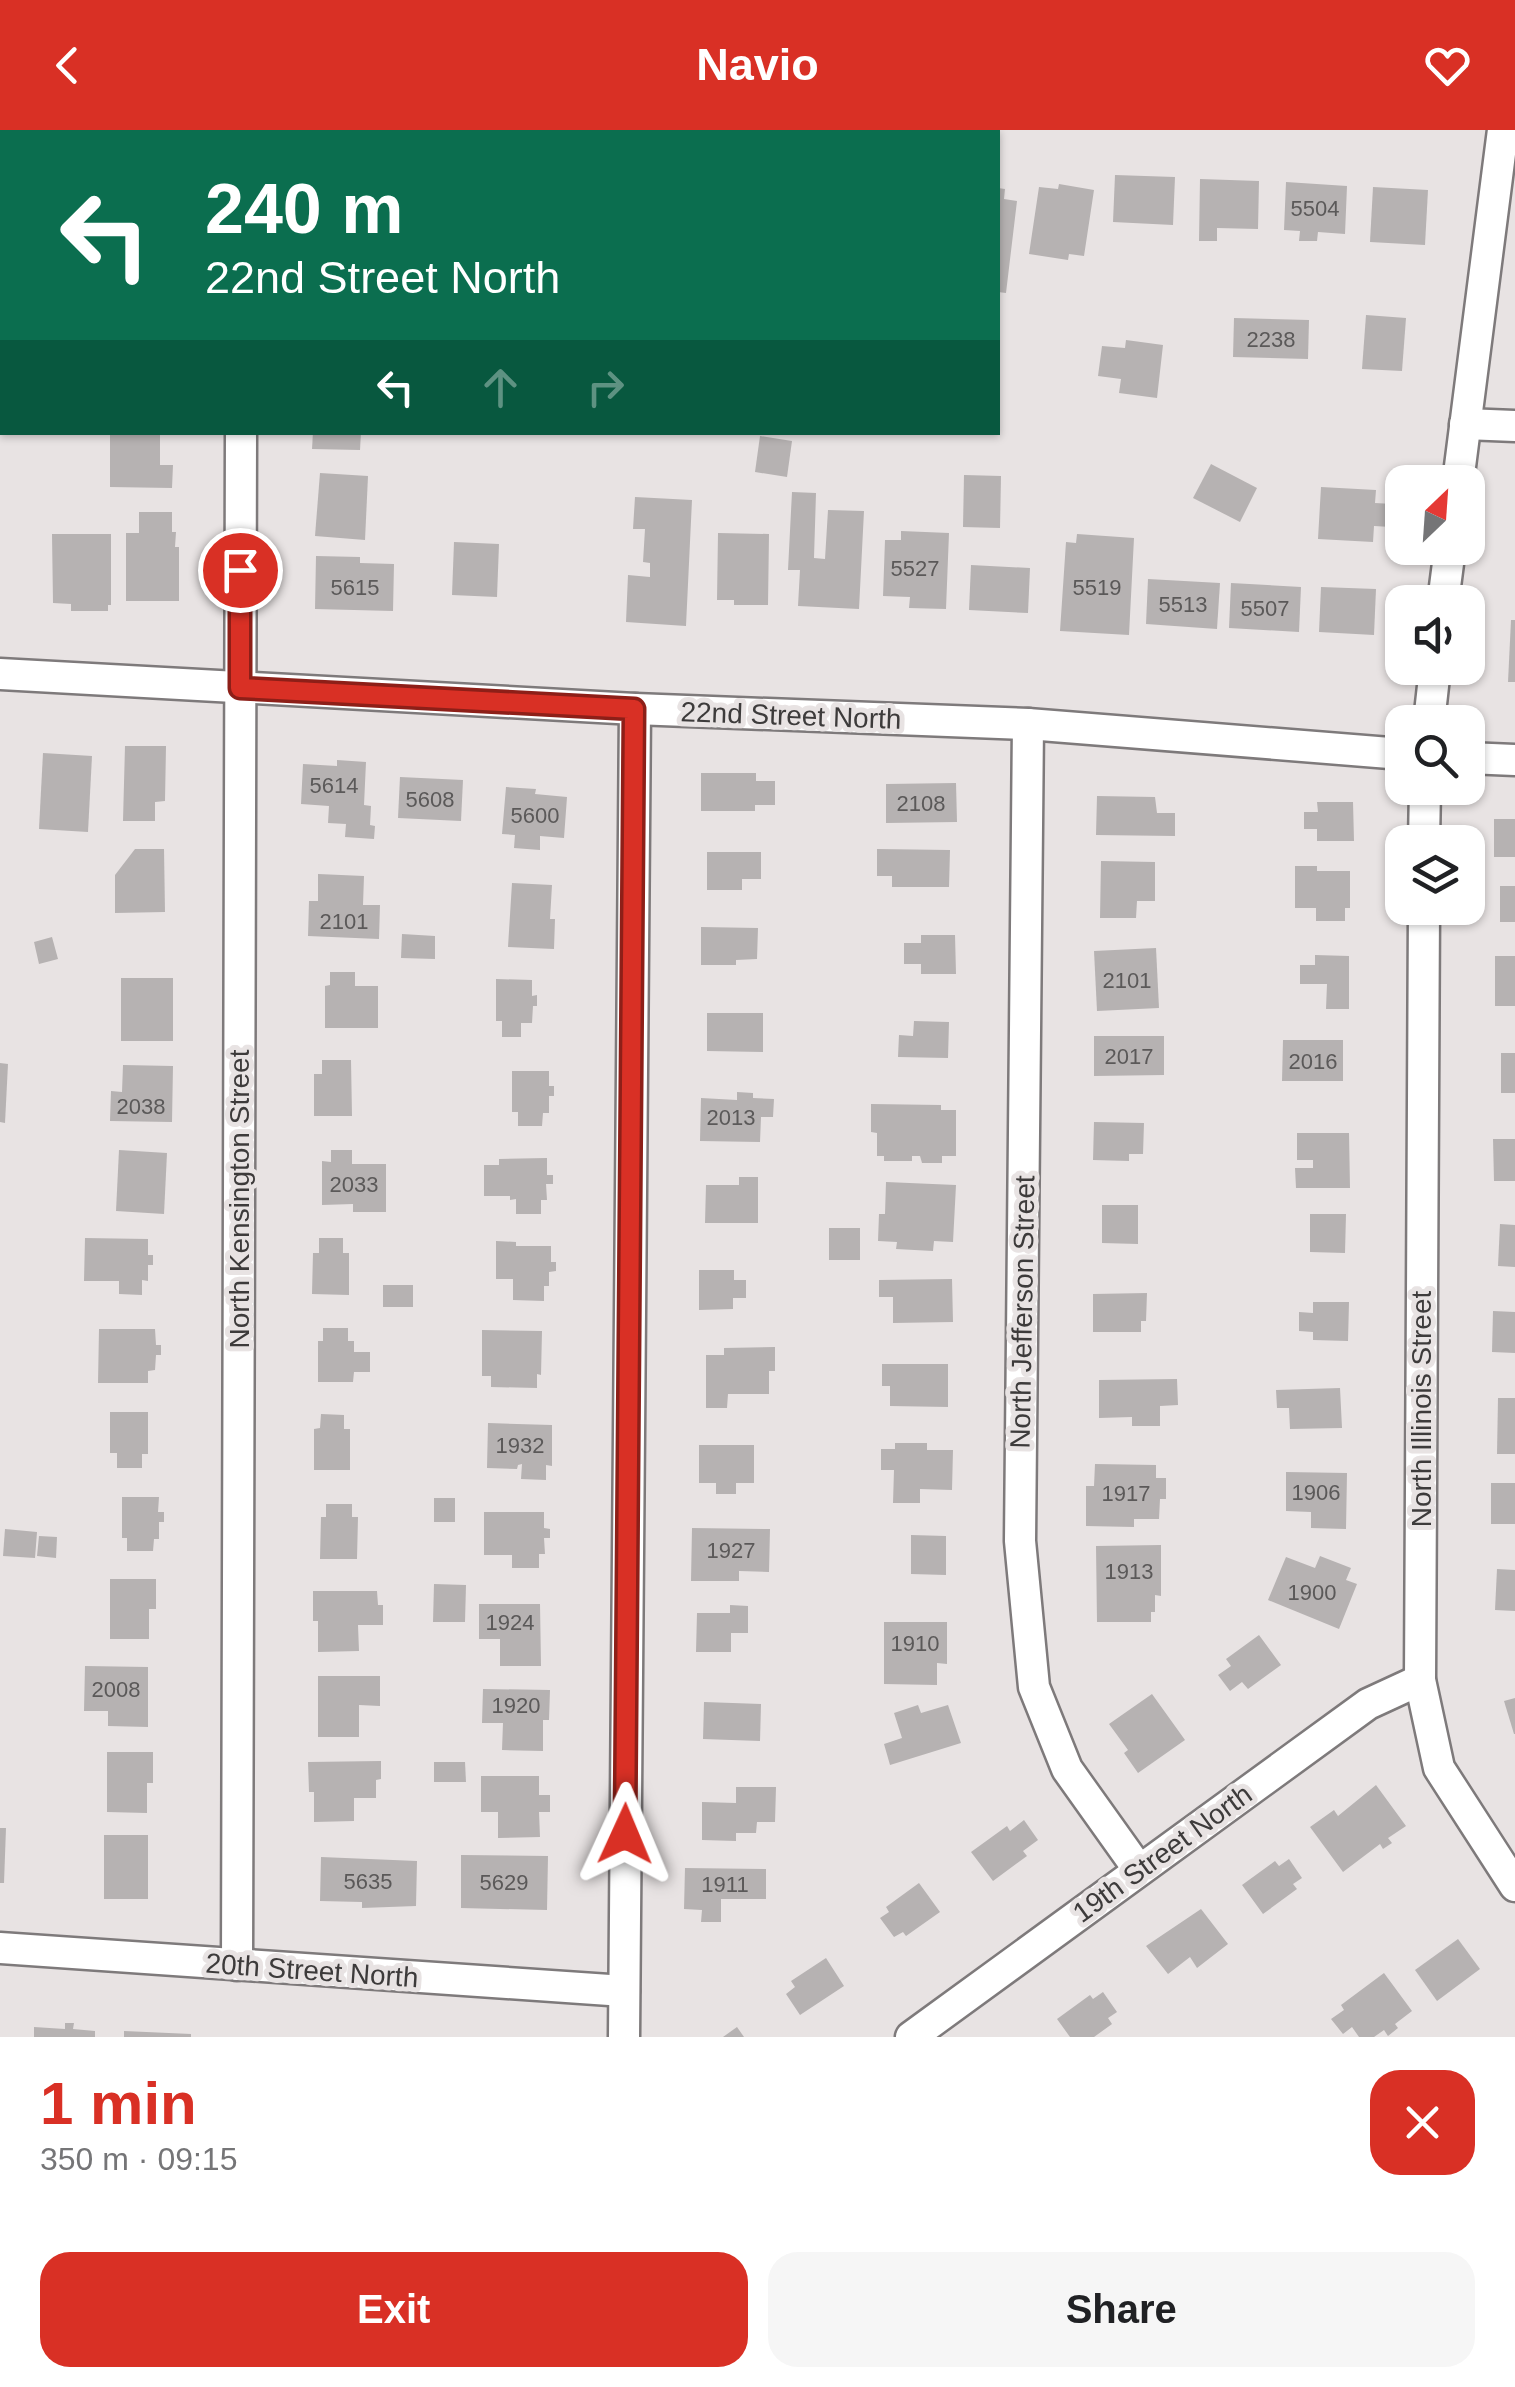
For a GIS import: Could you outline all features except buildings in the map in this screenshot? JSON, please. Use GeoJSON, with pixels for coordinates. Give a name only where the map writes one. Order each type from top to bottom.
{"type":"FeatureCollection","features":[{"type":"Feature","properties":{"kind":"street"},"geometry":{"type":"LineString","coordinates":[[1460,465],[1503,130]]}},
{"type":"Feature","properties":{"kind":"street"},"geometry":{"type":"LineString","coordinates":[[1465,424],[1515,426]]}},
{"type":"Feature","properties":{"kind":"street","name":"North Kensington Street"},"geometry":{"type":"LineString","coordinates":[[237,1965],[242,435]]}},
{"type":"Feature","properties":{"kind":"street","name":"22nd Street North"},"geometry":{"type":"LineString","coordinates":[[0,674],[634,709],[1028,724],[1385,753]]}},
{"type":"Feature","properties":{"kind":"street"},"geometry":{"type":"LineString","coordinates":[[624,2037],[634,709]]}},
{"type":"Feature","properties":{"kind":"street","name":"North Jefferson Street"},"geometry":{"type":"LineString","coordinates":[[1028,724],[1020,1541],[1030,1650],[1034,1687],[1068,1770],[1139,1870]]}},
{"type":"Feature","properties":{"kind":"street"},"geometry":{"type":"LineString","coordinates":[[1485,759],[1515,760]]}},
{"type":"Feature","properties":{"kind":"street","name":"North Illinois Street"},"geometry":{"type":"LineString","coordinates":[[1424,925],[1420,1680],[1440,1768],[1515,1886]]}},
{"type":"Feature","properties":{"kind":"street","name":"19th Street North"},"geometry":{"type":"LineString","coordinates":[[910,2037],[1368,1704],[1420,1680]]}},
{"type":"Feature","properties":{"kind":"street","name":"20th Street North"},"geometry":{"type":"LineString","coordinates":[[0,1948],[624,1991]]}},
{"type":"Feature","properties":{"kind":"route"},"geometry":{"type":"LineString","coordinates":[[240,570],[240,688],[634,709],[625,1834]]}}]}
